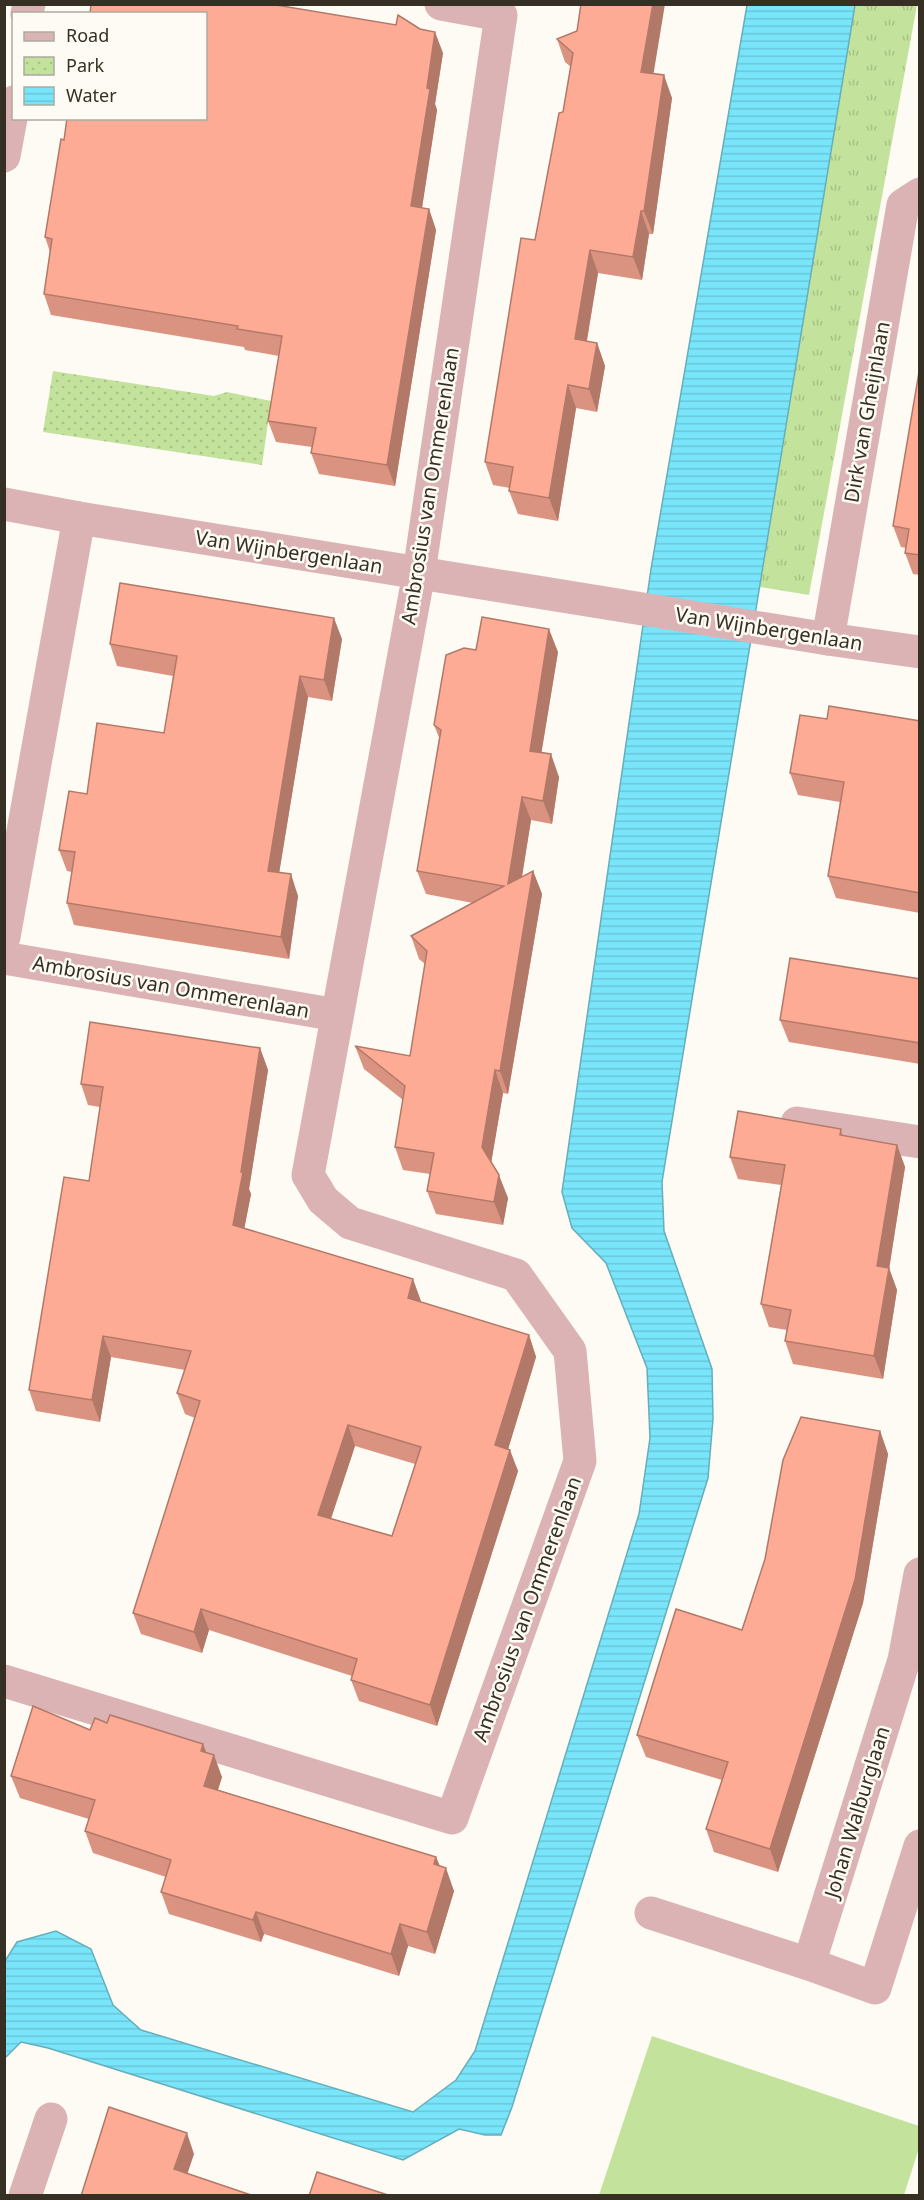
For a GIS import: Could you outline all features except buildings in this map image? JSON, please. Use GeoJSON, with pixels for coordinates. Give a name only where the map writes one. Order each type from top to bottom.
{"type":"FeatureCollection","features":[{"type":"Feature","properties":{"kind":"street","name":"Ambrosius van Ommerenlaan"},"geometry":{"type":"LineString","coordinates":[[4,1681],[452,1818],[580,1461],[570,1351],[516,1275],[350,1223],[323,1200],[308,1175],[419,573],[501,15],[441,4]]}},
{"type":"Feature","properties":{"kind":"street"},"geometry":{"type":"LineString","coordinates":[[4,156],[10,109]]}},
{"type":"Feature","properties":{"kind":"street","name":"Dirk van Gheijnlaan"},"geometry":{"type":"LineString","coordinates":[[828,639],[903,205],[920,194]]}},
{"type":"Feature","properties":{"kind":"street"},"geometry":{"type":"LineString","coordinates":[[4,504],[79,518],[4,937]]}},
{"type":"Feature","properties":{"kind":"street","name":"Van Wijnbergenlaan"},"geometry":{"type":"LineString","coordinates":[[79,518],[920,652]]}},
{"type":"Feature","properties":{"kind":"street","name":"Ambrosius van Ommerenlaan"},"geometry":{"type":"LineString","coordinates":[[4,958],[337,1015]]}},
{"type":"Feature","properties":{"kind":"street"},"geometry":{"type":"LineString","coordinates":[[766,1118],[920,1142]]}},
{"type":"Feature","properties":{"kind":"street","name":"Johan Walburglaan"},"geometry":{"type":"LineString","coordinates":[[809,1964],[912,1666],[920,1574]]}},
{"type":"Feature","properties":{"kind":"street"},"geometry":{"type":"LineString","coordinates":[[651,1913],[809,1964],[875,1988],[920,1846]]}},
{"type":"Feature","properties":{"kind":"street"},"geometry":{"type":"LineString","coordinates":[[25,2196],[51,2119]]}},
{"type":"Feature","properties":{"kind":"green space"},"geometry":{"type":"Polygon","coordinates":[[[855,5],[917,5],[809,595],[760,587],[855,5]]]}},
{"type":"Feature","properties":{"kind":"green space"},"geometry":{"type":"Polygon","coordinates":[[[53,371],[214,396],[227,392],[271,401],[262,465],[43,432],[53,371]]]}},
{"type":"Feature","properties":{"kind":"green space"},"geometry":{"type":"Polygon","coordinates":[[[652,2036],[919,2126],[919,2148],[904,2195],[599,2195],[652,2036]]]}},
{"type":"Feature","properties":{"kind":"water"},"geometry":{"type":"Polygon","coordinates":[[[747,5],[855,5],[662,1182],[664,1231],[712,1369],[713,1419],[708,1478],[512,2107],[501,2135],[485,2135],[459,2129],[403,2160],[48,2048],[21,2042],[5,2058],[5,1961],[17,1942],[56,1931],[91,1949],[113,2005],[141,2030],[413,2112],[456,2080],[475,2051],[639,1514],[650,1438],[647,1368],[606,1263],[572,1228],[562,1192],[651,569],[747,5]]]}}]}
